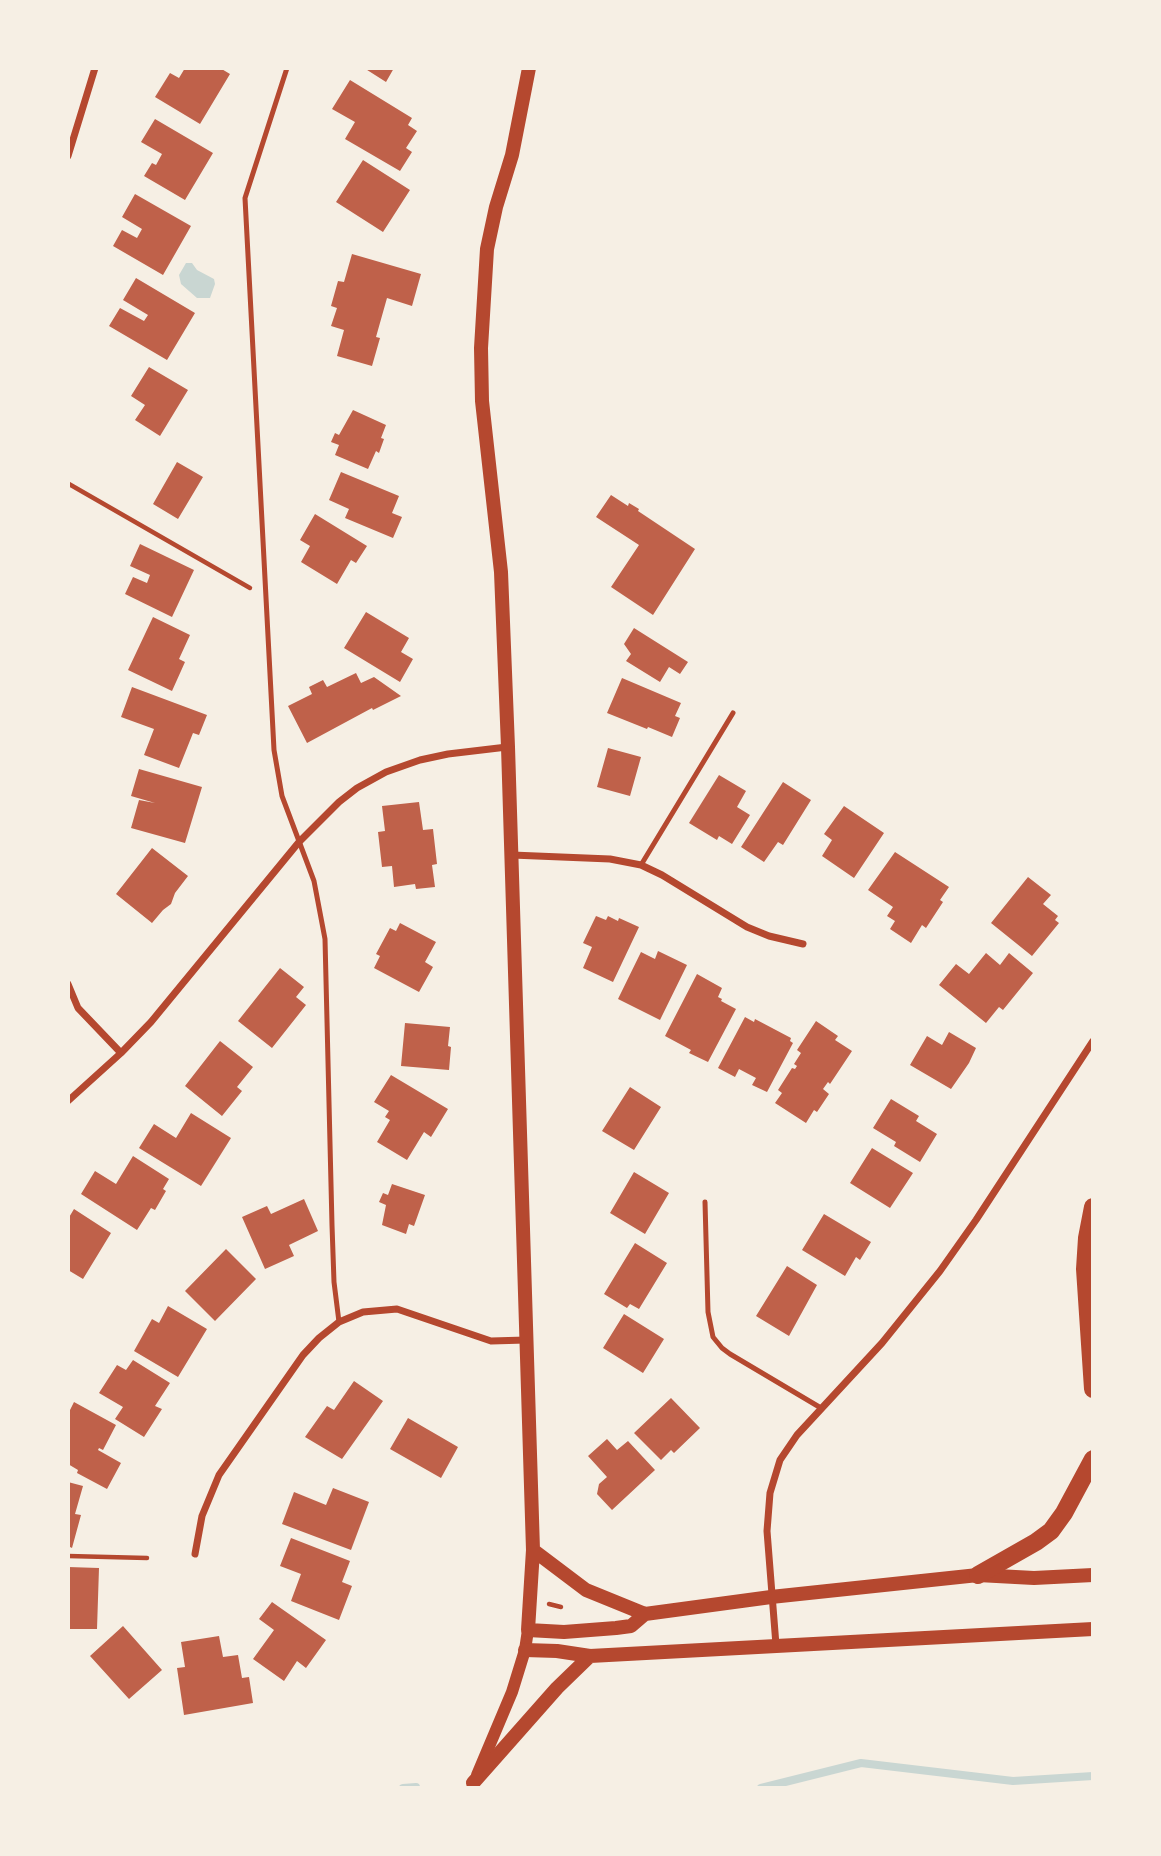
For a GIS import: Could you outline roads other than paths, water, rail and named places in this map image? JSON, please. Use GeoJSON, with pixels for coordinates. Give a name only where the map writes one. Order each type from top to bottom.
{"type":"FeatureCollection","features":[{"type":"Feature","properties":{"kind":"main road"},"geometry":{"type":"LineString","coordinates":[[529,68],[512,155],[487,249],[481,348],[482,401],[501,572],[512,855],[533,1550],[528,1630],[564,1632],[631,1626],[645,1614]]}},
{"type":"Feature","properties":{"kind":"main road"},"geometry":{"type":"LineString","coordinates":[[1093,1207],[1085,1269],[1093,1389]]}},
{"type":"Feature","properties":{"kind":"main road"},"geometry":{"type":"LineString","coordinates":[[978,1575],[1051,1531],[1093,1459]]}},
{"type":"Feature","properties":{"kind":"main road"},"geometry":{"type":"LineString","coordinates":[[533,1550],[586,1590],[645,1614],[771,1597],[978,1575],[1034,1578],[1093,1575]]}},
{"type":"Feature","properties":{"kind":"main road"},"geometry":{"type":"LineString","coordinates":[[525,1650],[590,1656],[1093,1629]]}},
{"type":"Feature","properties":{"kind":"main road"},"geometry":{"type":"LineString","coordinates":[[472,1785],[557,1688],[590,1656]]}},
{"type":"Feature","properties":{"kind":"street"},"geometry":{"type":"LineString","coordinates":[[68,156],[95,68]]}},
{"type":"Feature","properties":{"kind":"street"},"geometry":{"type":"LineString","coordinates":[[68,1101],[121,1053],[191,976],[299,842],[339,802],[357,788],[386,772],[438,756],[508,747]]}},
{"type":"Feature","properties":{"kind":"street"},"geometry":{"type":"LineString","coordinates":[[512,855],[610,859],[641,865],[663,875],[747,927],[776,938],[803,944]]}},
{"type":"Feature","properties":{"kind":"street"},"geometry":{"type":"LineString","coordinates":[[68,984],[78,1008],[121,1053]]}},
{"type":"Feature","properties":{"kind":"street"},"geometry":{"type":"LineString","coordinates":[[776,1645],[767,1531],[772,1482],[784,1452],[882,1343],[940,1271],[1093,1041]]}},
{"type":"Feature","properties":{"kind":"street"},"geometry":{"type":"LineString","coordinates":[[195,1554],[202,1516],[219,1475],[303,1355],[318,1338],[339,1322],[363,1312],[397,1309],[491,1341],[527,1340]]}},
{"type":"Feature","properties":{"kind":"street"},"geometry":{"type":"LineString","coordinates":[[472,1785],[509,1702],[525,1650],[528,1630]]}},
{"type":"Feature","properties":{"kind":"lane"},"geometry":{"type":"LineString","coordinates":[[287,68],[245,198],[274,750],[282,796],[314,881],[325,939],[332,1236],[339,1322]]}},
{"type":"Feature","properties":{"kind":"lane"},"geometry":{"type":"LineString","coordinates":[[641,865],[733,713]]}},
{"type":"Feature","properties":{"kind":"lane"},"geometry":{"type":"LineString","coordinates":[[705,1202],[708,1312],[713,1337],[730,1354],[821,1408]]}},
{"type":"Feature","properties":{"kind":"waterway"},"geometry":{"type":"LineString","coordinates":[[761,1788],[861,1763],[1013,1781],[1093,1776]]}},
{"type":"Feature","properties":{"kind":"waterway"},"geometry":{"type":"LineString","coordinates":[[403,1788],[416,1787]]}}]}
